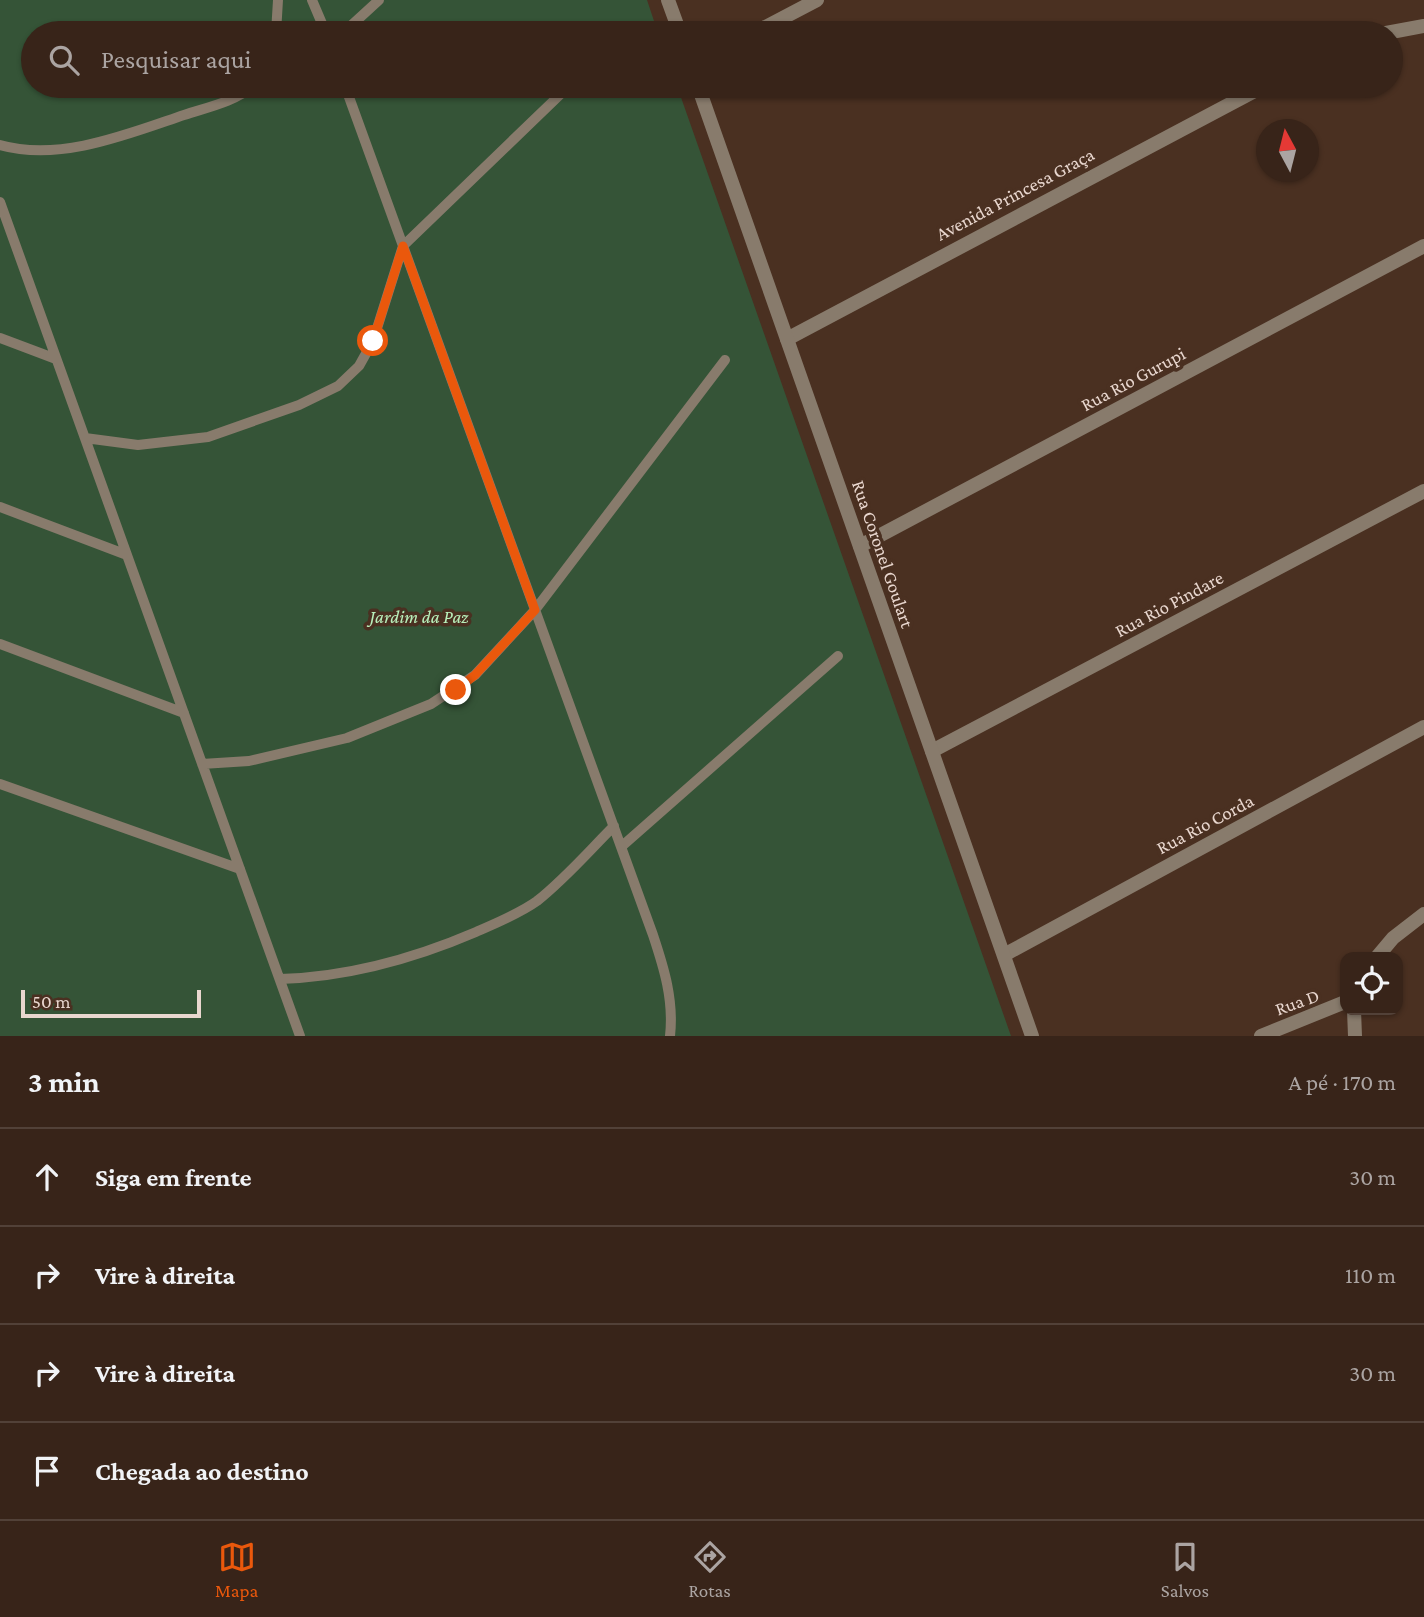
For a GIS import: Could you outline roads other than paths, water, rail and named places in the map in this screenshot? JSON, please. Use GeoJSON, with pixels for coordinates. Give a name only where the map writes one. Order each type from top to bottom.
{"type":"FeatureCollection","features":[{"type":"Feature","properties":{"kind":"street"},"geometry":{"type":"LineString","coordinates":[[668,0],[676,21]]}},
{"type":"Feature","properties":{"kind":"street"},"geometry":{"type":"LineString","coordinates":[[777,21],[817,0]]}},
{"type":"Feature","properties":{"kind":"street"},"geometry":{"type":"LineString","coordinates":[[1403,30],[1424,26]]}},
{"type":"Feature","properties":{"kind":"street","name":"Rua Coronel Goulart"},"geometry":{"type":"LineString","coordinates":[[702,98],[1032,1036]]}},
{"type":"Feature","properties":{"kind":"street","name":"Avenida Princesa Graça"},"geometry":{"type":"LineString","coordinates":[[787,339],[1106,166],[1240,98]]}},
{"type":"Feature","properties":{"kind":"street","name":"Rua Rio Gurupi"},"geometry":{"type":"LineString","coordinates":[[860,546],[1424,246]]}},
{"type":"Feature","properties":{"kind":"street","name":"Rua Rio Pindare"},"geometry":{"type":"LineString","coordinates":[[932,751],[1424,491]]}},
{"type":"Feature","properties":{"kind":"street","name":"Rua Rio Corda"},"geometry":{"type":"LineString","coordinates":[[1004,955],[1424,727]]}},
{"type":"Feature","properties":{"kind":"street"},"geometry":{"type":"LineString","coordinates":[[1381,952],[1393,938],[1424,914]]}},
{"type":"Feature","properties":{"kind":"street","name":"Rua D"},"geometry":{"type":"LineString","coordinates":[[1261,1036],[1340,1004]]}},
{"type":"Feature","properties":{"kind":"street"},"geometry":{"type":"LineString","coordinates":[[1354,1015],[1355,1036]]}},
{"type":"Feature","properties":{"kind":"lane"},"geometry":{"type":"LineString","coordinates":[[277,21],[278,0]]}},
{"type":"Feature","properties":{"kind":"lane"},"geometry":{"type":"LineString","coordinates":[[313,0],[321,21]]}},
{"type":"Feature","properties":{"kind":"lane"},"geometry":{"type":"LineString","coordinates":[[356,21],[379,0]]}},
{"type":"Feature","properties":{"kind":"lane"},"geometry":{"type":"LineString","coordinates":[[0,145],[43,149],[106,141],[233,98]]}},
{"type":"Feature","properties":{"kind":"lane"},"geometry":{"type":"LineString","coordinates":[[349,98],[666,974],[672,1016],[670,1036]]}},
{"type":"Feature","properties":{"kind":"lane"},"geometry":{"type":"LineString","coordinates":[[85,438],[138,445],[208,437],[299,405],[338,386],[359,366],[373,341],[403,246],[557,98]]}},
{"type":"Feature","properties":{"kind":"lane"},"geometry":{"type":"LineString","coordinates":[[0,202],[300,1036]]}},
{"type":"Feature","properties":{"kind":"lane"},"geometry":{"type":"LineString","coordinates":[[0,338],[56,359]]}},
{"type":"Feature","properties":{"kind":"lane"},"geometry":{"type":"LineString","coordinates":[[202,764],[249,761],[346,738],[431,704],[475,675],[535,610],[725,360]]}},
{"type":"Feature","properties":{"kind":"lane"},"geometry":{"type":"LineString","coordinates":[[0,507],[127,555]]}},
{"type":"Feature","properties":{"kind":"lane"},"geometry":{"type":"LineString","coordinates":[[0,644],[184,713]]}},
{"type":"Feature","properties":{"kind":"lane"},"geometry":{"type":"LineString","coordinates":[[621,847],[838,656]]}},
{"type":"Feature","properties":{"kind":"lane"},"geometry":{"type":"LineString","coordinates":[[0,784],[240,869]]}},
{"type":"Feature","properties":{"kind":"lane"},"geometry":{"type":"LineString","coordinates":[[280,979],[316,978],[363,970],[431,951],[501,921],[537,901],[614,826]]}},
{"type":"Feature","properties":{"kind":"park label","name":"Jardim da Paz"},"geometry":{"type":"Point","coordinates":[419,616]}}]}
